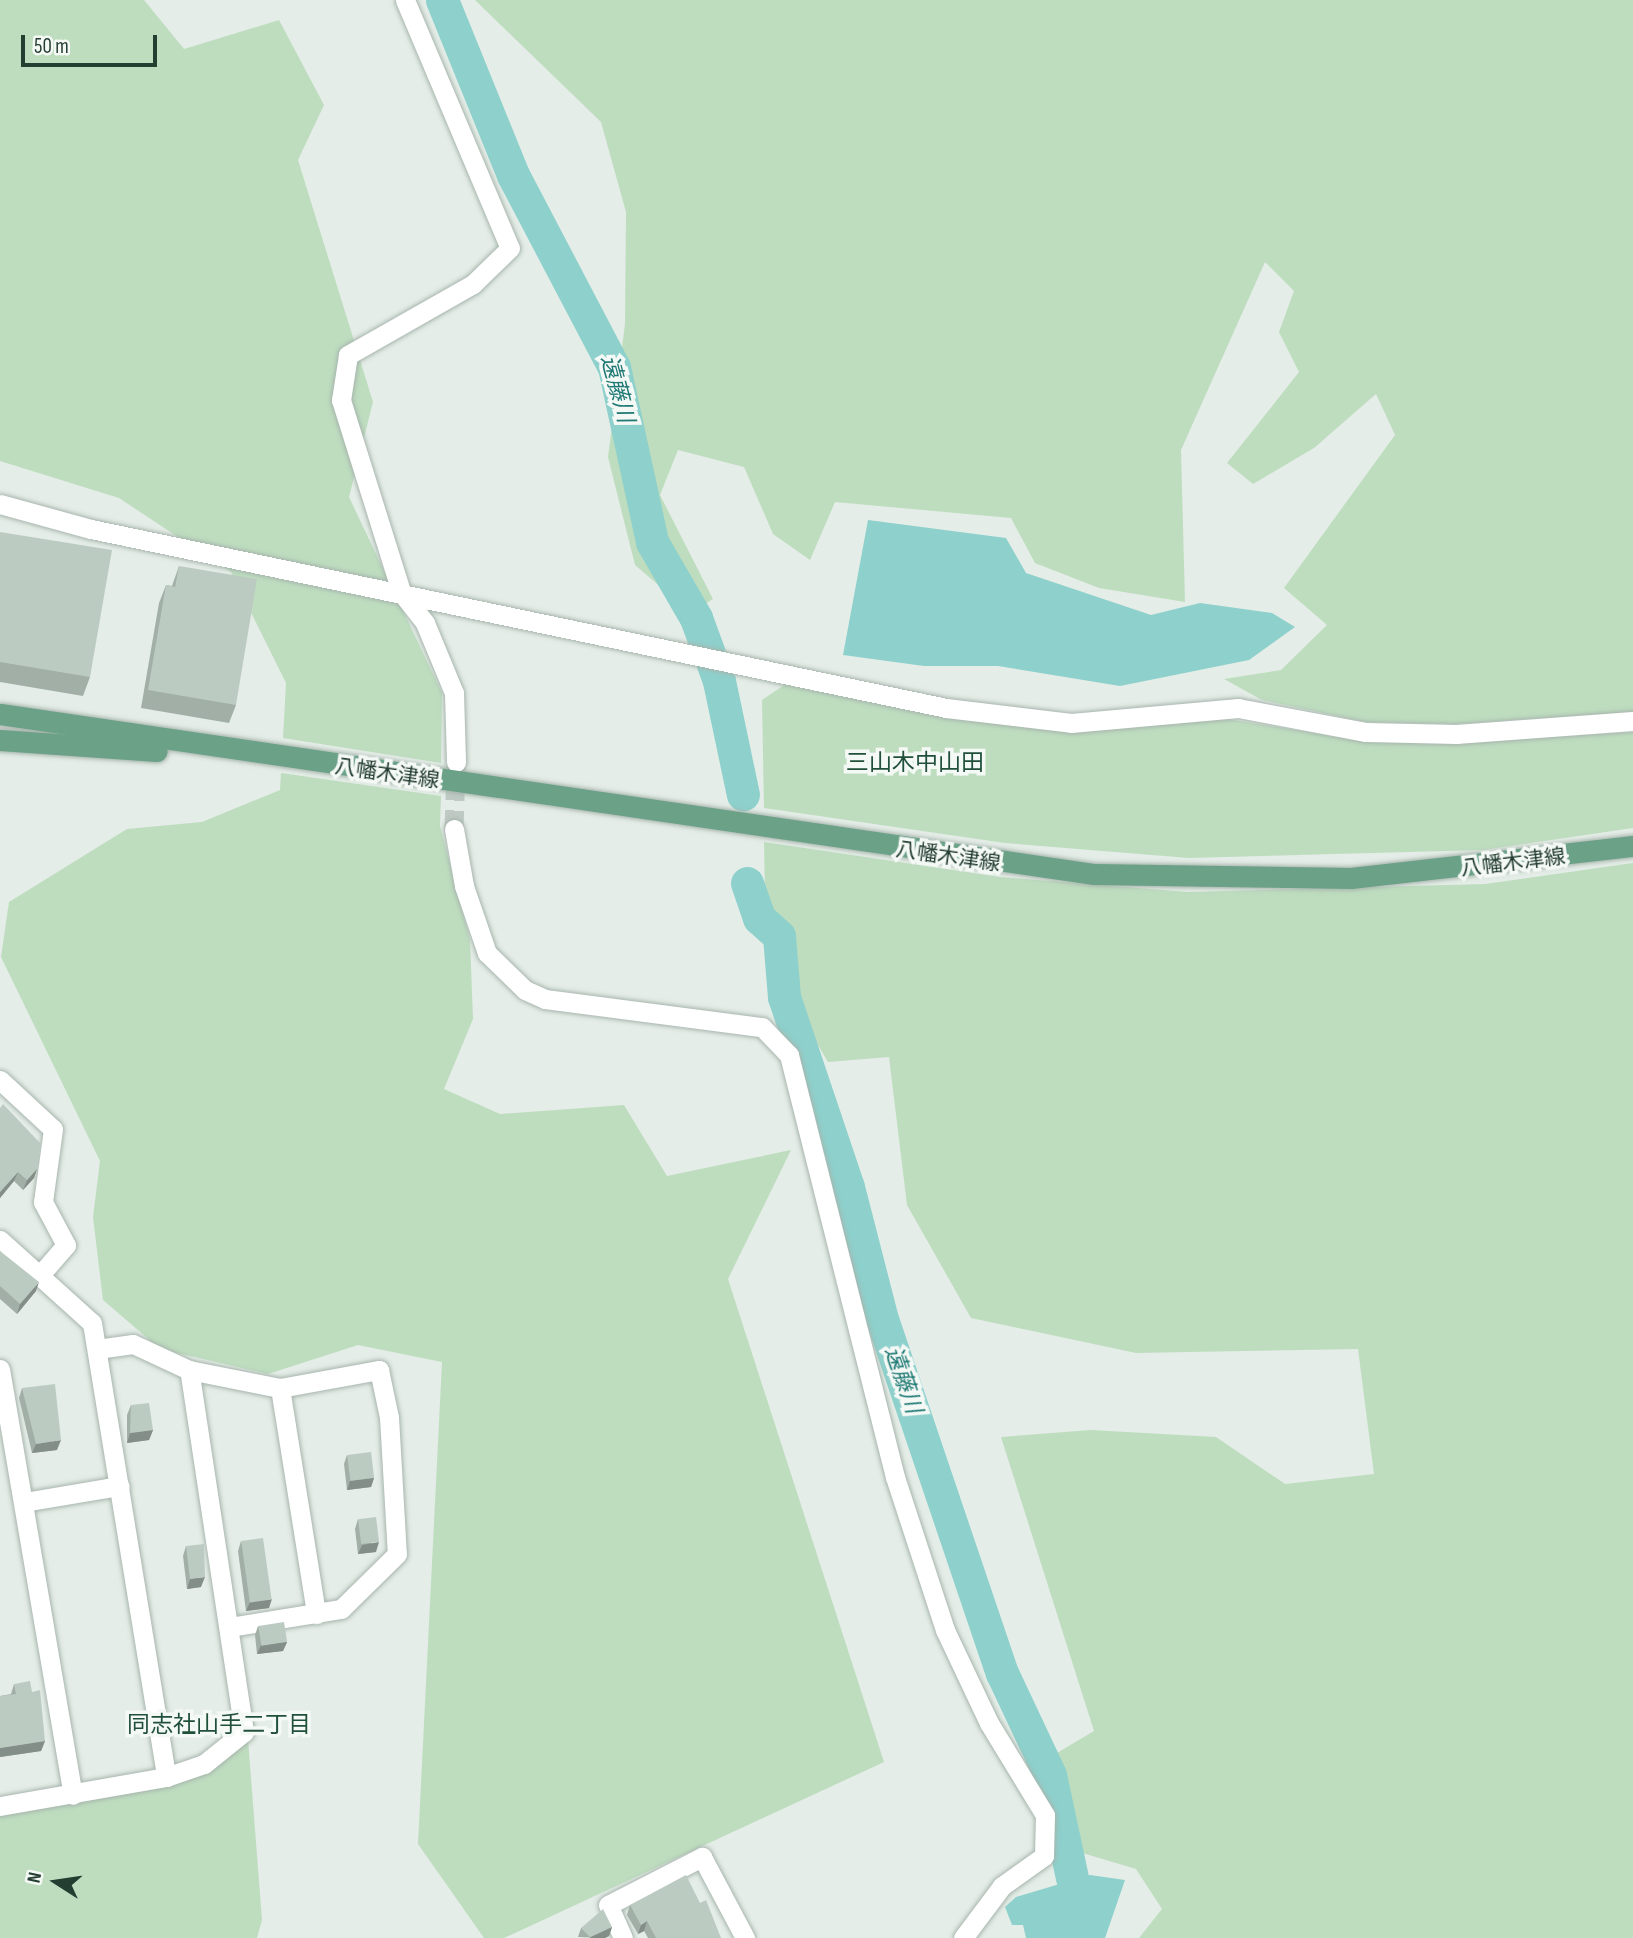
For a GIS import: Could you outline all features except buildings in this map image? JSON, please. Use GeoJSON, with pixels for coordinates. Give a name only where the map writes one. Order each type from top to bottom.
{"type":"FeatureCollection","features":[{"type":"Feature","properties":{"kind":"main road","name":"八幡木津線"},"geometry":{"type":"LineString","coordinates":[[0,714],[1002,865],[1141,877],[1351,878],[1633,846]]}},
{"type":"Feature","properties":{"kind":"main road","name":"八幡木津線"},"geometry":{"type":"LineString","coordinates":[[0,740],[267,756]]}},
{"type":"Feature","properties":{"kind":"street"},"geometry":{"type":"LineString","coordinates":[[405,0],[509,248],[473,284],[348,355],[341,400],[401,592],[425,623],[454,693],[456,762]]}},
{"type":"Feature","properties":{"kind":"street"},"geometry":{"type":"LineString","coordinates":[[0,504],[91,529],[946,708],[1071,723],[1220,708],[1365,732],[1507,732],[1633,722]]}},
{"type":"Feature","properties":{"kind":"street"},"geometry":{"type":"LineString","coordinates":[[454,829],[464,886],[487,953],[525,990],[545,999],[762,1027],[789,1055],[895,1477],[945,1630],[989,1723],[1045,1815],[1044,1856],[1002,1886],[963,1938]]}},
{"type":"Feature","properties":{"kind":"street"},"geometry":{"type":"LineString","coordinates":[[0,1080],[53,1129],[43,1202],[66,1245],[40,1275]]}},
{"type":"Feature","properties":{"kind":"street"},"geometry":{"type":"LineString","coordinates":[[0,1240],[92,1323],[166,1777]]}},
{"type":"Feature","properties":{"kind":"street"},"geometry":{"type":"LineString","coordinates":[[97,1349],[133,1344],[189,1370],[280,1388],[379,1370],[389,1418],[397,1554],[341,1609],[230,1627]]}},
{"type":"Feature","properties":{"kind":"street"},"geometry":{"type":"LineString","coordinates":[[0,1369],[72,1795]]}},
{"type":"Feature","properties":{"kind":"street"},"geometry":{"type":"LineString","coordinates":[[0,1806],[166,1777],[204,1764],[244,1732],[189,1370]]}},
{"type":"Feature","properties":{"kind":"street"},"geometry":{"type":"LineString","coordinates":[[280,1388],[316,1614]]}},
{"type":"Feature","properties":{"kind":"street"},"geometry":{"type":"LineString","coordinates":[[24,1502],[120,1486]]}},
{"type":"Feature","properties":{"kind":"street"},"geometry":{"type":"LineString","coordinates":[[623,1938],[608,1905],[702,1857],[745,1938]]}},
{"type":"Feature","properties":{"kind":"green space"},"geometry":{"type":"Polygon","coordinates":[[[0,0],[144,0],[184,49],[279,20],[324,105],[298,160],[373,402],[349,497],[442,693],[441,763],[283,738],[286,683],[231,572],[119,498],[0,461],[0,0]]]}},
{"type":"Feature","properties":{"kind":"green space"},"geometry":{"type":"Polygon","coordinates":[[[475,0],[1633,0],[1633,712],[1456,724],[1366,722],[1262,700],[1224,679],[1281,670],[1327,625],[1284,588],[1395,435],[1376,394],[1314,448],[1253,484],[1227,463],[1299,372],[1279,332],[1294,291],[1265,262],[1181,450],[1185,602],[1099,588],[1035,563],[1011,518],[835,502],[810,560],[773,534],[744,467],[678,450],[660,495],[713,599],[691,613],[635,565],[608,457],[625,324],[626,212],[601,122],[475,0]]]}},
{"type":"Feature","properties":{"kind":"green space"},"geometry":{"type":"Polygon","coordinates":[[[787,683],[1071,732],[1221,718],[1364,741],[1456,743],[1633,732],[1633,828],[1483,850],[1189,858],[1005,843],[764,808],[762,700],[787,683]]]}},
{"type":"Feature","properties":{"kind":"green space"},"geometry":{"type":"Polygon","coordinates":[[[281,773],[441,796],[440,826],[470,940],[473,1019],[444,1089],[500,1114],[624,1105],[667,1176],[791,1150],[728,1279],[884,1762],[504,1938],[484,1938],[418,1844],[442,1362],[358,1345],[268,1374],[160,1349],[103,1300],[93,1217],[100,1161],[1,957],[9,902],[127,829],[202,822],[280,790],[281,773]]]}},
{"type":"Feature","properties":{"kind":"green space"},"geometry":{"type":"Polygon","coordinates":[[[764,842],[1000,877],[1188,892],[1485,884],[1633,863],[1633,1938],[1139,1938],[1162,1909],[1136,1869],[1079,1852],[1057,1753],[1094,1731],[1001,1437],[1091,1430],[1216,1437],[1285,1484],[1374,1474],[1358,1349],[1136,1353],[971,1318],[907,1205],[889,1057],[828,1062],[766,957],[764,842]]]}},
{"type":"Feature","properties":{"kind":"green space"},"geometry":{"type":"Polygon","coordinates":[[[248,1739],[262,1920],[257,1938],[0,1938],[0,1812],[150,1790],[248,1739]]]}},
{"type":"Feature","properties":{"kind":"water"},"geometry":{"type":"Polygon","coordinates":[[[868,520],[1006,538],[1026,573],[1151,615],[1200,603],[1272,613],[1295,627],[1249,660],[1120,686],[998,666],[924,666],[843,655],[868,520]]]}},
{"type":"Feature","properties":{"kind":"water"},"geometry":{"type":"Polygon","coordinates":[[[1090,1875],[1125,1880],[1105,1938],[1026,1938],[1023,1925],[1012,1925],[1005,1907],[1016,1897],[1090,1875]]]}},
{"type":"Feature","properties":{"kind":"waterway","name":"遠藤川"},"geometry":{"type":"LineString","coordinates":[[442,0],[513,175],[614,367],[652,542],[696,618],[719,681],[743,795]]}},
{"type":"Feature","properties":{"kind":"waterway","name":"遠藤川"},"geometry":{"type":"LineString","coordinates":[[747,883],[759,918],[779,936],[784,997],[848,1187],[882,1319],[1002,1673],[1050,1775],[1072,1878]]}},
{"type":"Feature","properties":{"kind":"tunnel"},"geometry":{"type":"LineString","coordinates":[[454,829],[456,766]]}},
{"type":"Feature","properties":{"kind":"district","name":"三山木中山田"},"geometry":{"type":"Point","coordinates":[915,763]}},
{"type":"Feature","properties":{"kind":"district","name":"同志社山手二丁目"},"geometry":{"type":"Point","coordinates":[219,1725]}}]}
